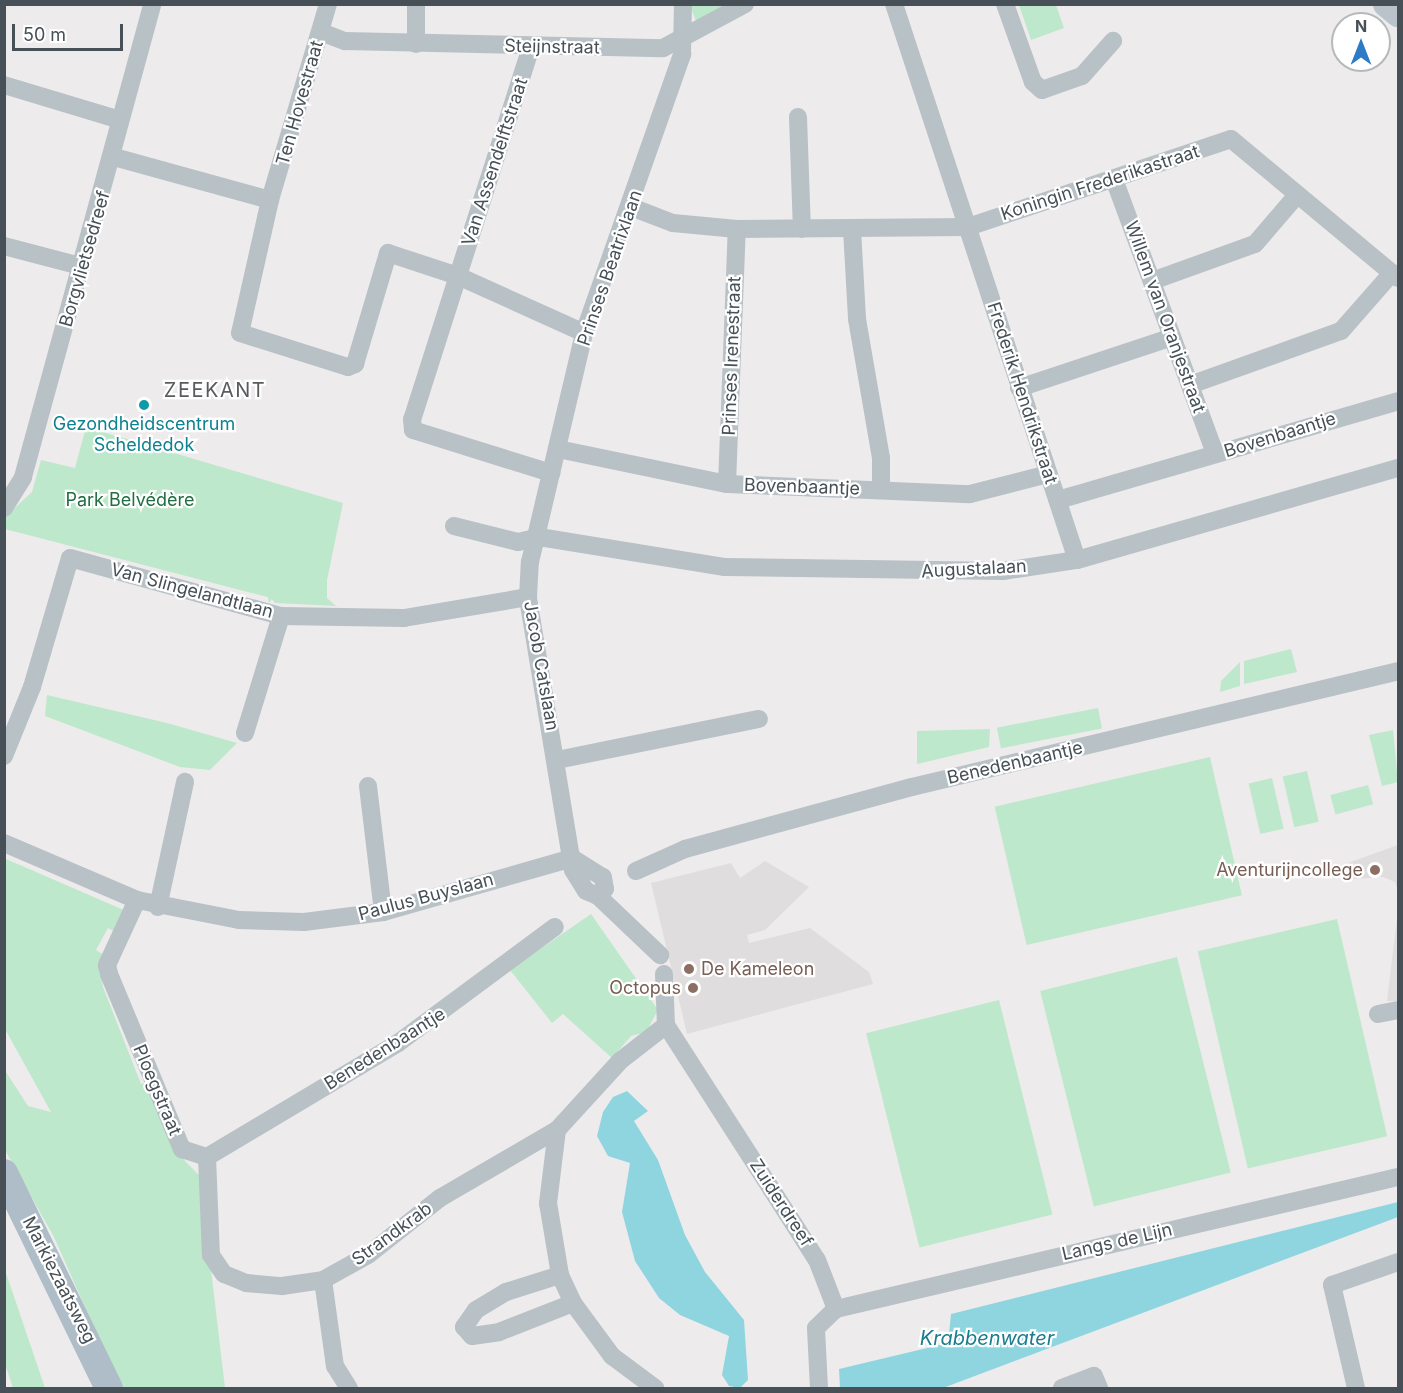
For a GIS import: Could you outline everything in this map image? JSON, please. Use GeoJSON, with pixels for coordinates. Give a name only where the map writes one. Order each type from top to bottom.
{"type":"FeatureCollection","features":[{"type":"Feature","properties":{"kind":"main road","name":"Markiezaatsweg"},"geometry":{"type":"LineString","coordinates":[[4,1173],[109,1389]]}},
{"type":"Feature","properties":{"kind":"street","name":"Borgvlietsedreef"},"geometry":{"type":"LineString","coordinates":[[4,507],[23,477],[80,266],[114,157],[120,120],[152,4]]}},
{"type":"Feature","properties":{"kind":"street"},"geometry":{"type":"LineString","coordinates":[[416,4],[416,44]]}},
{"type":"Feature","properties":{"kind":"street"},"geometry":{"type":"LineString","coordinates":[[683,4],[686,38]]}},
{"type":"Feature","properties":{"kind":"street","name":"Steijnstraat"},"geometry":{"type":"LineString","coordinates":[[321,33],[345,41],[531,47],[663,48],[686,38],[745,4]]}},
{"type":"Feature","properties":{"kind":"street","name":"Frederik Hendrikstraat"},"geometry":{"type":"LineString","coordinates":[[894,4],[1077,560]]}},
{"type":"Feature","properties":{"kind":"street"},"geometry":{"type":"LineString","coordinates":[[1005,4],[1033,82],[1042,90],[1082,76],[1113,41]]}},
{"type":"Feature","properties":{"kind":"street"},"geometry":{"type":"LineString","coordinates":[[1386,4],[1398,14]]}},
{"type":"Feature","properties":{"kind":"street","name":"Ten Hovestraat"},"geometry":{"type":"LineString","coordinates":[[326,5],[321,33],[270,200],[240,333],[348,367],[355,364],[381,262],[388,253],[458,276]]}},
{"type":"Feature","properties":{"kind":"street","name":"Prinses Beatrixlaan"},"geometry":{"type":"LineString","coordinates":[[538,537],[584,333],[632,207],[686,38]]}},
{"type":"Feature","properties":{"kind":"street","name":"Van Assendelftstraat"},"geometry":{"type":"LineString","coordinates":[[531,47],[458,276],[413,430],[551,473]]}},
{"type":"Feature","properties":{"kind":"street"},"geometry":{"type":"LineString","coordinates":[[4,85],[120,120]]}},
{"type":"Feature","properties":{"kind":"street"},"geometry":{"type":"LineString","coordinates":[[798,117],[802,229]]}},
{"type":"Feature","properties":{"kind":"street","name":"Koningin Frederikastraat"},"geometry":{"type":"LineString","coordinates":[[632,207],[674,223],[736,229],[968,226],[1231,139],[1298,195]]}},
{"type":"Feature","properties":{"kind":"street"},"geometry":{"type":"LineString","coordinates":[[114,157],[270,200]]}},
{"type":"Feature","properties":{"kind":"street","name":"Willem van Oranjestraat"},"geometry":{"type":"LineString","coordinates":[[1114,179],[1215,454]]}},
{"type":"Feature","properties":{"kind":"street"},"geometry":{"type":"LineString","coordinates":[[1152,281],[1255,244],[1298,195],[1395,275],[1341,331],[1190,385]]}},
{"type":"Feature","properties":{"kind":"street","name":"Prinses Irenestraat"},"geometry":{"type":"LineString","coordinates":[[727,484],[736,229]]}},
{"type":"Feature","properties":{"kind":"street"},"geometry":{"type":"LineString","coordinates":[[852,229],[857,319],[881,458],[881,490]]}},
{"type":"Feature","properties":{"kind":"street"},"geometry":{"type":"LineString","coordinates":[[4,246],[80,266]]}},
{"type":"Feature","properties":{"kind":"street"},"geometry":{"type":"LineString","coordinates":[[458,276],[584,333]]}},
{"type":"Feature","properties":{"kind":"street"},"geometry":{"type":"LineString","coordinates":[[1019,388],[1172,336]]}},
{"type":"Feature","properties":{"kind":"street","name":"Bovenbaantje"},"geometry":{"type":"LineString","coordinates":[[1058,500],[1398,401]]}},
{"type":"Feature","properties":{"kind":"street","name":"Bovenbaantje"},"geometry":{"type":"LineString","coordinates":[[558,449],[727,484],[970,494],[1048,474]]}},
{"type":"Feature","properties":{"kind":"street","name":"Augustalaan"},"geometry":{"type":"LineString","coordinates":[[454,526],[518,543],[538,537],[724,567],[1003,571],[1077,560],[1398,468]]}},
{"type":"Feature","properties":{"kind":"street","name":"Jacob Catslaan"},"geometry":{"type":"LineString","coordinates":[[538,537],[528,597],[572,858],[580,884],[598,896],[660,956]]}},
{"type":"Feature","properties":{"kind":"street","name":"Van Slingelandtlaan"},"geometry":{"type":"LineString","coordinates":[[4,756],[32,687],[70,558],[281,616],[404,618],[528,597]]}},
{"type":"Feature","properties":{"kind":"street"},"geometry":{"type":"LineString","coordinates":[[245,733],[281,616]]}},
{"type":"Feature","properties":{"kind":"street","name":"Benedenbaantje"},"geometry":{"type":"LineString","coordinates":[[636,871],[685,849],[912,787],[1398,671]]}},
{"type":"Feature","properties":{"kind":"street"},"geometry":{"type":"LineString","coordinates":[[557,760],[759,719]]}},
{"type":"Feature","properties":{"kind":"street"},"geometry":{"type":"LineString","coordinates":[[158,907],[185,782]]}},
{"type":"Feature","properties":{"kind":"street"},"geometry":{"type":"LineString","coordinates":[[368,786],[383,912]]}},
{"type":"Feature","properties":{"kind":"street","name":"Paulus Buyslaan"},"geometry":{"type":"LineString","coordinates":[[4,843],[158,907],[239,920],[295,922],[383,912],[572,858]]}},
{"type":"Feature","properties":{"kind":"street","name":"Ploegstraat"},"geometry":{"type":"LineString","coordinates":[[137,900],[107,965],[109,974],[182,1149],[207,1157]]}},
{"type":"Feature","properties":{"kind":"street","name":"Benedenbaantje"},"geometry":{"type":"LineString","coordinates":[[207,1157],[398,1043],[555,927]]}},
{"type":"Feature","properties":{"kind":"street"},"geometry":{"type":"LineString","coordinates":[[664,974],[666,1025]]}},
{"type":"Feature","properties":{"kind":"street"},"geometry":{"type":"LineString","coordinates":[[1378,1014],[1398,1010]]}},
{"type":"Feature","properties":{"kind":"street","name":"Zuiderdreef"},"geometry":{"type":"LineString","coordinates":[[666,1025],[713,1088],[818,1260],[836,1309]]}},
{"type":"Feature","properties":{"kind":"street","name":"Strandkrab"},"geometry":{"type":"LineString","coordinates":[[323,1280],[368,1255],[440,1198],[514,1160],[557,1130],[621,1061],[666,1025]]}},
{"type":"Feature","properties":{"kind":"street"},"geometry":{"type":"LineString","coordinates":[[557,1130],[548,1203],[560,1275],[573,1303],[612,1356],[655,1389]]}},
{"type":"Feature","properties":{"kind":"street"},"geometry":{"type":"LineString","coordinates":[[207,1157],[211,1256],[224,1274],[246,1283],[282,1286],[323,1280],[335,1366],[349,1389]]}},
{"type":"Feature","properties":{"kind":"street","name":"Langs de Lijn"},"geometry":{"type":"LineString","coordinates":[[836,1309],[1398,1177]]}},
{"type":"Feature","properties":{"kind":"street"},"geometry":{"type":"LineString","coordinates":[[1356,1389],[1332,1284],[1398,1262]]}},
{"type":"Feature","properties":{"kind":"street"},"geometry":{"type":"LineString","coordinates":[[560,1275],[506,1292],[465,1319],[464,1327],[472,1336],[499,1332],[573,1303]]}},
{"type":"Feature","properties":{"kind":"street"},"geometry":{"type":"LineString","coordinates":[[819,1389],[816,1328],[836,1309]]}},
{"type":"Feature","properties":{"kind":"street"},"geometry":{"type":"LineString","coordinates":[[1062,1389],[1095,1376],[1099,1389]]}},
{"type":"Feature","properties":{"kind":"shaded area","name":"Aventurijncollege"},"geometry":{"type":"Polygon","coordinates":[[[1398,845],[1398,891],[1395,882],[1383,877],[1354,879],[1348,863],[1398,845]]]}},
{"type":"Feature","properties":{"kind":"shaded area"},"geometry":{"type":"Polygon","coordinates":[[[765,861],[809,887],[765,930],[747,935],[749,943],[810,928],[869,972],[873,984],[687,1034],[651,883],[731,863],[740,878],[765,861]]]}},
{"type":"Feature","properties":{"kind":"shaded area","name":"Aventurijncollege"},"geometry":{"type":"Polygon","coordinates":[[[1398,910],[1398,1001],[1387,1001],[1398,910]]]}},
{"type":"Feature","properties":{"kind":"green space"},"geometry":{"type":"Polygon","coordinates":[[[690,5],[733,5],[697,24],[690,5]]]}},
{"type":"Feature","properties":{"kind":"green space"},"geometry":{"type":"Polygon","coordinates":[[[1019,5],[1056,5],[1064,28],[1031,40],[1019,5]]]}},
{"type":"Feature","properties":{"kind":"green space","name":"Park Belvédère"},"geometry":{"type":"Polygon","coordinates":[[[86,427],[343,503],[327,580],[327,598],[336,606],[275,603],[272,599],[269,603],[268,597],[5,529],[5,517],[32,492],[41,460],[75,468],[86,427]]]}},
{"type":"Feature","properties":{"kind":"green space"},"geometry":{"type":"Polygon","coordinates":[[[1291,649],[1297,672],[1244,684],[1244,661],[1291,649]]]}},
{"type":"Feature","properties":{"kind":"green space"},"geometry":{"type":"Polygon","coordinates":[[[1240,662],[1240,686],[1220,692],[1221,681],[1240,662]]]}},
{"type":"Feature","properties":{"kind":"green space"},"geometry":{"type":"Polygon","coordinates":[[[47,695],[167,723],[237,743],[210,770],[180,767],[45,716],[47,695]]]}},
{"type":"Feature","properties":{"kind":"green space"},"geometry":{"type":"Polygon","coordinates":[[[1098,708],[1102,729],[1001,748],[997,728],[1098,708]]]}},
{"type":"Feature","properties":{"kind":"green space"},"geometry":{"type":"Polygon","coordinates":[[[990,729],[989,747],[917,764],[917,731],[990,729]]]}},
{"type":"Feature","properties":{"kind":"green space"},"geometry":{"type":"Polygon","coordinates":[[[1393,730],[1398,782],[1382,786],[1369,735],[1393,730]]]}},
{"type":"Feature","properties":{"kind":"green space"},"geometry":{"type":"Polygon","coordinates":[[[1210,757],[1242,895],[1027,945],[995,807],[1210,757]]]}},
{"type":"Feature","properties":{"kind":"green space"},"geometry":{"type":"Polygon","coordinates":[[[1307,771],[1319,822],[1294,827],[1283,777],[1307,771]]]}},
{"type":"Feature","properties":{"kind":"green space"},"geometry":{"type":"Polygon","coordinates":[[[1272,778],[1284,829],[1260,834],[1249,783],[1272,778]]]}},
{"type":"Feature","properties":{"kind":"green space"},"geometry":{"type":"Polygon","coordinates":[[[1368,785],[1373,804],[1336,814],[1330,795],[1368,785]]]}},
{"type":"Feature","properties":{"kind":"green space"},"geometry":{"type":"Polygon","coordinates":[[[6,859],[126,911],[117,933],[108,928],[96,950],[106,956],[100,970],[103,987],[141,1084],[146,1082],[185,1161],[200,1176],[225,1388],[121,1388],[54,1237],[5,1150],[4,1069],[28,1106],[51,1112],[5,1029],[6,859]]]}},
{"type":"Feature","properties":{"kind":"green space"},"geometry":{"type":"Polygon","coordinates":[[[591,914],[658,1010],[646,1032],[631,1036],[612,1058],[563,1014],[552,1023],[510,970],[591,914]]]}},
{"type":"Feature","properties":{"kind":"green space"},"geometry":{"type":"Polygon","coordinates":[[[1337,919],[1387,1136],[1248,1168],[1198,951],[1337,919]]]}},
{"type":"Feature","properties":{"kind":"green space"},"geometry":{"type":"Polygon","coordinates":[[[1177,957],[1231,1172],[1094,1207],[1040,991],[1177,957]]]}},
{"type":"Feature","properties":{"kind":"green space"},"geometry":{"type":"Polygon","coordinates":[[[999,1000],[1052,1214],[920,1248],[866,1033],[999,1000]]]}},
{"type":"Feature","properties":{"kind":"green space"},"geometry":{"type":"Polygon","coordinates":[[[4,1267],[45,1388],[13,1388],[5,1364],[4,1267]]]}},
{"type":"Feature","properties":{"kind":"water"},"geometry":{"type":"Polygon","coordinates":[[[627,1091],[648,1111],[634,1121],[658,1160],[685,1235],[705,1272],[744,1320],[748,1380],[740,1388],[729,1386],[722,1375],[729,1336],[680,1315],[659,1298],[635,1261],[622,1212],[630,1163],[608,1156],[597,1136],[603,1112],[613,1097],[627,1091]]]}},
{"type":"Feature","properties":{"kind":"water","name":"Krabbenwater"},"geometry":{"type":"Polygon","coordinates":[[[1398,1202],[1398,1217],[943,1388],[840,1388],[839,1369],[948,1343],[951,1314],[1398,1202]]]}},
{"type":"Feature","properties":{"kind":"place","name":"Gezondheidscentrum Scheldedok"},"geometry":{"type":"Point","coordinates":[144,405]}},
{"type":"Feature","properties":{"kind":"place","name":"Aventurijncollege"},"geometry":{"type":"Point","coordinates":[1375,870]}},
{"type":"Feature","properties":{"kind":"place","name":"De Kameleon"},"geometry":{"type":"Point","coordinates":[689,969]}},
{"type":"Feature","properties":{"kind":"place","name":"Octopus"},"geometry":{"type":"Point","coordinates":[693,988]}},
{"type":"Feature","properties":{"kind":"district","name":"ZEEKANT"},"geometry":{"type":"Point","coordinates":[215,390]}}]}
